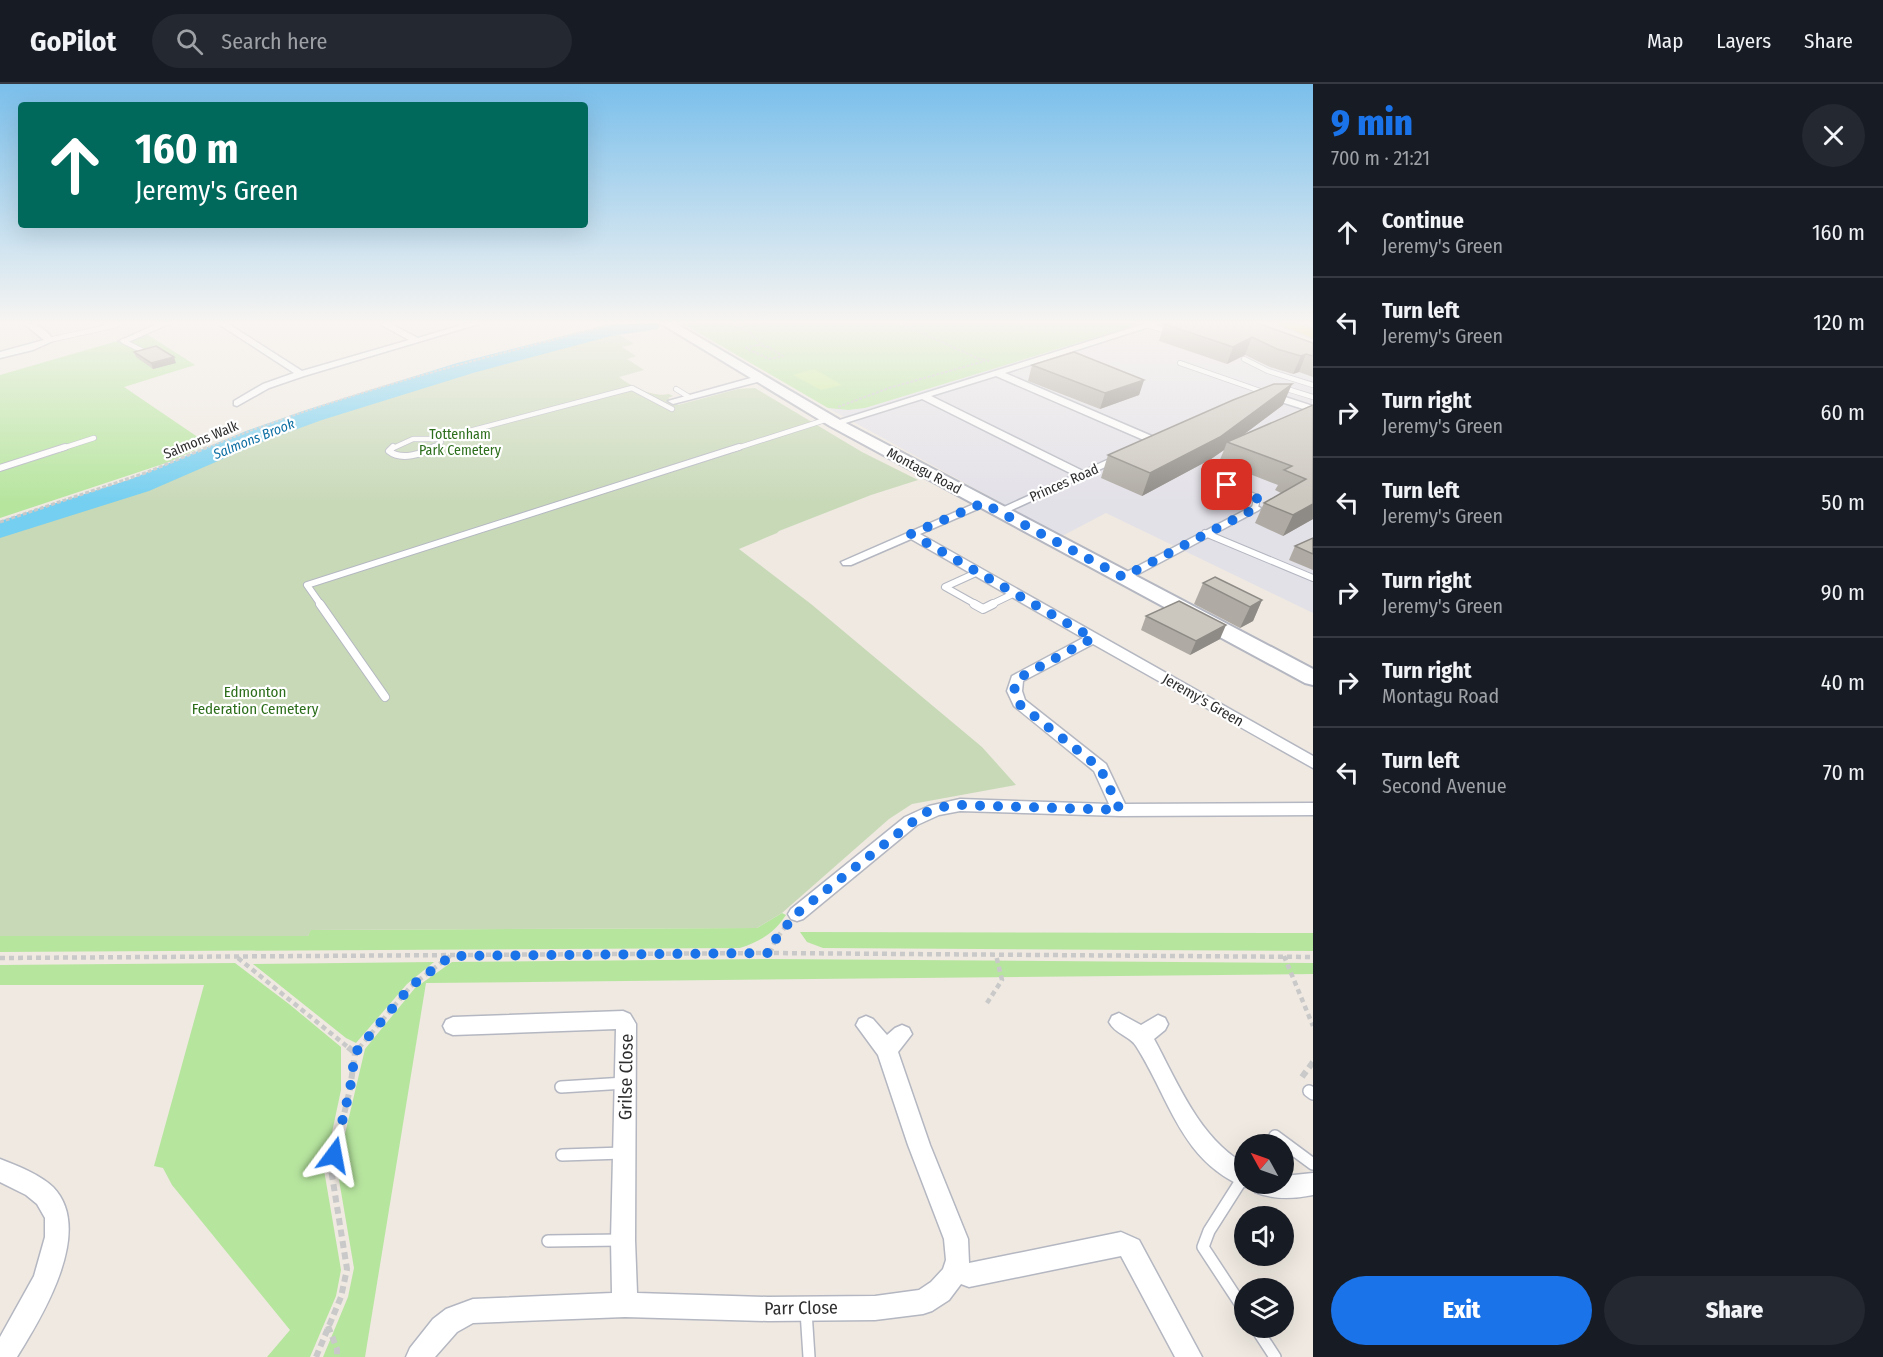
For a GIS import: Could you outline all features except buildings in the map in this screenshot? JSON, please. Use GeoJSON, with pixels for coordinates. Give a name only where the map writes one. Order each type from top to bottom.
{"type":"FeatureCollection","features":[{"type":"Feature","properties":{"kind":"main road","name":"Montagu Road"},"geometry":{"type":"LineString","coordinates":[[764,382],[999,512],[1313,678]]}},
{"type":"Feature","properties":{"kind":"street"},"geometry":{"type":"LineString","coordinates":[[237,403],[276,382]]}},
{"type":"Feature","properties":{"kind":"street"},"geometry":{"type":"LineString","coordinates":[[670,405],[689,397],[745,382]]}},
{"type":"Feature","properties":{"kind":"street"},"geometry":{"type":"LineString","coordinates":[[830,418],[923,396],[967,382]]}},
{"type":"Feature","properties":{"kind":"street","name":"Princes Road"},"geometry":{"type":"LineString","coordinates":[[999,512],[1162,440],[1020,382]]}},
{"type":"Feature","properties":{"kind":"street"},"geometry":{"type":"LineString","coordinates":[[923,396],[1081,474]]}},
{"type":"Feature","properties":{"kind":"street"},"geometry":{"type":"LineString","coordinates":[[1257,402],[1279,398],[1313,409]]}},
{"type":"Feature","properties":{"kind":"street"},"geometry":{"type":"LineString","coordinates":[[847,562],[983,503]]}},
{"type":"Feature","properties":{"kind":"street"},"geometry":{"type":"LineString","coordinates":[[1123,577],[1256,508]]}},
{"type":"Feature","properties":{"kind":"street","name":"Jeremy's Green"},"geometry":{"type":"LineString","coordinates":[[911,534],[1313,763]]}},
{"type":"Feature","properties":{"kind":"street"},"geometry":{"type":"LineString","coordinates":[[1093,638],[1017,679],[1014,694],[1019,704],[1100,768],[1120,810]]}},
{"type":"Feature","properties":{"kind":"street"},"geometry":{"type":"LineString","coordinates":[[796,914],[911,821],[924,813],[942,807],[960,805],[1120,810],[1313,810]]}},
{"type":"Feature","properties":{"kind":"street","name":"Grilse Close"},"geometry":{"type":"LineString","coordinates":[[453,1026],[622,1020],[628,1029],[623,1240],[625,1305]]}},
{"type":"Feature","properties":{"kind":"street"},"geometry":{"type":"LineString","coordinates":[[1119,1022],[1150,1031],[1195,1135],[1227,1166],[1234,1170]]}},
{"type":"Feature","properties":{"kind":"street"},"geometry":{"type":"LineString","coordinates":[[866,1025],[894,1042],[922,1155],[956,1239],[958,1260],[955,1269],[969,1275],[1121,1244],[1131,1248],[1189,1357]]}},
{"type":"Feature","properties":{"kind":"street"},"geometry":{"type":"LineString","coordinates":[[0,1170],[34,1186],[52,1203],[58,1227],[54,1257],[39,1294],[2,1357]]}},
{"type":"Feature","properties":{"kind":"street"},"geometry":{"type":"LineString","coordinates":[[1294,1187],[1313,1184]]}},
{"type":"Feature","properties":{"kind":"street","name":"Parr Close"},"geometry":{"type":"LineString","coordinates":[[419,1357],[446,1322],[459,1314],[472,1311],[625,1305],[875,1308],[923,1302],[940,1291],[952,1277],[955,1269]]}},
{"type":"Feature","properties":{"kind":"lane"},"geometry":{"type":"LineString","coordinates":[[1235,382],[1279,398]]}},
{"type":"Feature","properties":{"kind":"lane"},"geometry":{"type":"LineString","coordinates":[[439,440],[441,442],[436,447],[405,456],[394,455],[389,451],[394,446],[425,437],[439,440],[632,388],[670,405]]}},
{"type":"Feature","properties":{"kind":"lane"},"geometry":{"type":"LineString","coordinates":[[676,389],[689,397]]}},
{"type":"Feature","properties":{"kind":"lane"},"geometry":{"type":"LineString","coordinates":[[1287,389],[1313,397]]}},
{"type":"Feature","properties":{"kind":"lane"},"geometry":{"type":"LineString","coordinates":[[385,697],[307,585],[830,418]]}},
{"type":"Feature","properties":{"kind":"lane"},"geometry":{"type":"LineString","coordinates":[[0,468],[94,438]]}},
{"type":"Feature","properties":{"kind":"lane"},"geometry":{"type":"LineString","coordinates":[[1225,472],[1211,478],[1257,498],[1256,508]]}},
{"type":"Feature","properties":{"kind":"lane"},"geometry":{"type":"LineString","coordinates":[[1205,533],[1313,578]]}},
{"type":"Feature","properties":{"kind":"lane"},"geometry":{"type":"LineString","coordinates":[[978,572],[945,587],[982,609],[1015,593]]}},
{"type":"Feature","properties":{"kind":"lane"},"geometry":{"type":"LineString","coordinates":[[561,1087],[626,1083]]}},
{"type":"Feature","properties":{"kind":"lane"},"geometry":{"type":"LineString","coordinates":[[1294,1150],[1313,1164]]}},
{"type":"Feature","properties":{"kind":"lane"},"geometry":{"type":"LineString","coordinates":[[562,1155],[625,1153]]}},
{"type":"Feature","properties":{"kind":"lane"},"geometry":{"type":"LineString","coordinates":[[1234,1294],[1203,1247],[1205,1235],[1236,1194]]}},
{"type":"Feature","properties":{"kind":"lane"},"geometry":{"type":"LineString","coordinates":[[548,1241],[623,1240]]}},
{"type":"Feature","properties":{"kind":"lane"},"geometry":{"type":"LineString","coordinates":[[806,1308],[809,1357]]}},
{"type":"Feature","properties":{"kind":"lane"},"geometry":{"type":"LineString","coordinates":[[1263,1338],[1275,1357]]}},
{"type":"Feature","properties":{"kind":"path","name":"Salmons Walk"},"geometry":{"type":"LineString","coordinates":[[0,522],[145,473],[220,442],[306,411],[401,382]]}},
{"type":"Feature","properties":{"kind":"path"},"geometry":{"type":"LineString","coordinates":[[830,418],[862,400],[909,382]]}},
{"type":"Feature","properties":{"kind":"path"},"geometry":{"type":"LineString","coordinates":[[770,953],[776,939],[796,914]]}},
{"type":"Feature","properties":{"kind":"path"},"geometry":{"type":"LineString","coordinates":[[0,958],[770,953],[1313,957]]}},
{"type":"Feature","properties":{"kind":"path"},"geometry":{"type":"LineString","coordinates":[[987,1003],[1002,980],[996,955]]}},
{"type":"Feature","properties":{"kind":"path"},"geometry":{"type":"LineString","coordinates":[[316,1357],[341,1297],[347,1269],[331,1169],[350,1089],[355,1053],[411,986],[451,956]]}},
{"type":"Feature","properties":{"kind":"path"},"geometry":{"type":"LineString","coordinates":[[1284,956],[1313,1026]]}},
{"type":"Feature","properties":{"kind":"path"},"geometry":{"type":"LineString","coordinates":[[238,957],[355,1053]]}},
{"type":"Feature","properties":{"kind":"path"},"geometry":{"type":"LineString","coordinates":[[328,1326],[337,1349],[337,1357]]}},
{"type":"Feature","properties":{"kind":"shaded area"},"geometry":{"type":"Polygon","coordinates":[[[949,382],[1313,382],[1313,613],[1106,513],[1062,536],[828,408],[848,410],[865,408],[949,382]]]}},
{"type":"Feature","properties":{"kind":"green space"},"geometry":{"type":"Polygon","coordinates":[[[0,382],[139,382],[124,387],[208,444],[169,462],[0,518],[0,382]]]}},
{"type":"Feature","properties":{"kind":"green space","name":"Edmonton Federation Cemetery"},"geometry":{"type":"Polygon","coordinates":[[[423,382],[627,382],[649,393],[669,394],[673,396],[668,398],[678,405],[738,389],[755,388],[862,452],[918,480],[871,495],[739,549],[811,604],[982,747],[1016,785],[912,804],[889,819],[782,913],[757,928],[311,930],[308,936],[0,936],[0,537],[173,479],[259,441],[314,421],[311,418],[423,382]]]}},
{"type":"Feature","properties":{"kind":"green space"},"geometry":{"type":"Polygon","coordinates":[[[784,382],[949,382],[865,408],[848,410],[828,408],[784,382]]]}},
{"type":"Feature","properties":{"kind":"green space"},"geometry":{"type":"Polygon","coordinates":[[[807,382],[837,382],[842,385],[821,390],[807,382]]]}},
{"type":"Feature","properties":{"kind":"green space"},"geometry":{"type":"Polygon","coordinates":[[[782,913],[786,915],[772,932],[740,948],[0,952],[0,936],[308,936],[310,930],[757,928],[782,913]]]}},
{"type":"Feature","properties":{"kind":"green space"},"geometry":{"type":"Polygon","coordinates":[[[800,932],[1313,933],[1313,951],[823,948],[807,942],[800,932]]]}},
{"type":"Feature","properties":{"kind":"green space"},"geometry":{"type":"Polygon","coordinates":[[[771,959],[1313,963],[1313,974],[426,983],[365,1357],[323,1357],[348,1297],[354,1268],[337,1168],[365,1049],[415,988],[452,962],[771,959]]]}},
{"type":"Feature","properties":{"kind":"green space"},"geometry":{"type":"Polygon","coordinates":[[[434,962],[407,984],[356,1043],[346,1038],[253,964],[434,962]]]}},
{"type":"Feature","properties":{"kind":"green space"},"geometry":{"type":"Polygon","coordinates":[[[235,963],[341,1047],[341,1090],[324,1170],[341,1270],[336,1296],[310,1357],[267,1357],[290,1330],[172,1185],[163,1168],[154,1166],[204,985],[0,985],[0,965],[235,963]]]}},
{"type":"Feature","properties":{"kind":"waterway","name":"Salmons Brook"},"geometry":{"type":"LineString","coordinates":[[0,530],[140,485],[255,436],[314,415],[421,382]]}},
{"type":"Feature","properties":{"kind":"route"},"geometry":{"type":"LineString","coordinates":[[334,1155],[350,1089],[355,1053],[411,986],[451,956],[770,953],[776,939],[796,914],[924,813],[942,807],[960,805],[1120,810],[1105,773],[1019,704],[1014,694],[1017,679],[1093,638],[911,534],[983,503],[1123,577],[1256,508],[1257,498],[1227,485]]}},
{"type":"Feature","properties":{"kind":"park label","name":"Tottenham Park Cemetery"},"geometry":{"type":"Point","coordinates":[460,442]}}]}
